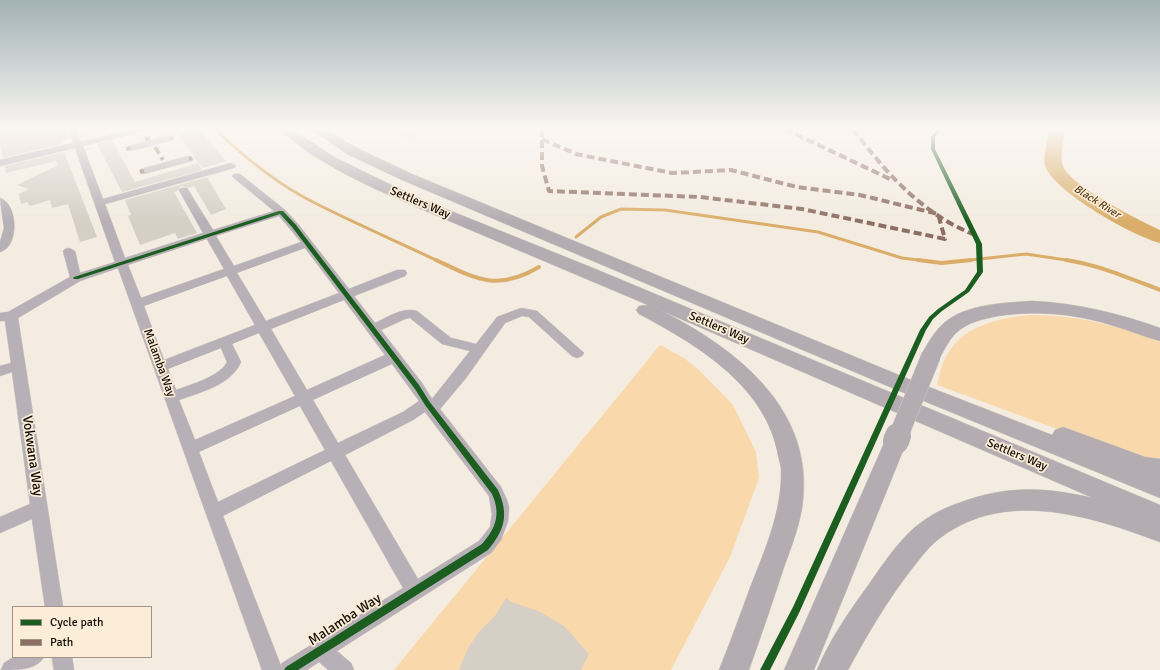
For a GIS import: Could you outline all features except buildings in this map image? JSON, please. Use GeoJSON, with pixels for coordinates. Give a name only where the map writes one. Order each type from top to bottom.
{"type":"FeatureCollection","features":[{"type":"Feature","properties":{"kind":"highway","name":"Settlers Way"},"geometry":{"type":"LineString","coordinates":[[331,160],[348,171],[531,250],[584,264],[904,385],[1160,488]]}},
{"type":"Feature","properties":{"kind":"highway","name":"Settlers Way"},"geometry":{"type":"LineString","coordinates":[[370,160],[548,236],[584,264],[1160,516]]}},
{"type":"Feature","properties":{"kind":"highway"},"geometry":{"type":"LineString","coordinates":[[584,264],[601,286],[676,325],[726,359],[758,391],[772,410],[782,429],[791,464],[791,500],[773,562],[734,670]]}},
{"type":"Feature","properties":{"kind":"highway"},"geometry":{"type":"LineString","coordinates":[[799,670],[931,356],[937,344],[954,325],[965,319],[1001,309],[1022,307],[1066,309],[1088,313],[1142,328],[1160,336]]}},
{"type":"Feature","properties":{"kind":"highway"},"geometry":{"type":"LineString","coordinates":[[904,385],[1021,420],[1144,466],[1160,469]]}},
{"type":"Feature","properties":{"kind":"highway"},"geometry":{"type":"LineString","coordinates":[[832,670],[865,612],[883,585],[911,550],[926,534],[944,521],[966,509],[992,502],[1020,499],[1053,501],[1088,507],[1125,518],[1160,531]]}},
{"type":"Feature","properties":{"kind":"street"},"geometry":{"type":"LineString","coordinates":[[0,163],[12,160]]}},
{"type":"Feature","properties":{"kind":"street","name":"Malamba Way"},"geometry":{"type":"LineString","coordinates":[[84,160],[272,670]]}},
{"type":"Feature","properties":{"kind":"street"},"geometry":{"type":"LineString","coordinates":[[144,171],[182,160]]}},
{"type":"Feature","properties":{"kind":"street"},"geometry":{"type":"LineString","coordinates":[[170,164],[414,590]]}},
{"type":"Feature","properties":{"kind":"street"},"geometry":{"type":"LineString","coordinates":[[99,203],[182,185],[231,166]]}},
{"type":"Feature","properties":{"kind":"street","name":"Malamba Way"},"geometry":{"type":"LineString","coordinates":[[237,176],[281,212],[294,226],[424,395],[430,406],[495,492],[501,510],[501,519],[498,529],[493,538],[485,547],[414,590],[289,670]]}},
{"type":"Feature","properties":{"kind":"street"},"geometry":{"type":"LineString","coordinates":[[0,201],[4,205],[7,241],[0,249]]}},
{"type":"Feature","properties":{"kind":"street"},"geometry":{"type":"LineString","coordinates":[[6,316],[76,278],[281,212]]}},
{"type":"Feature","properties":{"kind":"street"},"geometry":{"type":"LineString","coordinates":[[137,304],[307,244]]}},
{"type":"Feature","properties":{"kind":"street"},"geometry":{"type":"LineString","coordinates":[[69,251],[76,278]]}},
{"type":"Feature","properties":{"kind":"street"},"geometry":{"type":"LineString","coordinates":[[160,367],[401,273]]}},
{"type":"Feature","properties":{"kind":"street"},"geometry":{"type":"LineString","coordinates":[[214,512],[430,406],[479,349],[501,320],[521,312],[533,314],[577,352]]}},
{"type":"Feature","properties":{"kind":"street"},"geometry":{"type":"LineString","coordinates":[[372,329],[403,315],[414,314],[447,341],[479,349]]}},
{"type":"Feature","properties":{"kind":"street","name":"Vokwana Way"},"geometry":{"type":"LineString","coordinates":[[6,316],[19,364],[54,606]]}},
{"type":"Feature","properties":{"kind":"street"},"geometry":{"type":"LineString","coordinates":[[172,397],[230,372],[233,368],[234,362],[224,342]]}},
{"type":"Feature","properties":{"kind":"street"},"geometry":{"type":"LineString","coordinates":[[191,449],[394,357]]}},
{"type":"Feature","properties":{"kind":"street"},"geometry":{"type":"LineString","coordinates":[[0,371],[19,364]]}},
{"type":"Feature","properties":{"kind":"street"},"geometry":{"type":"LineString","coordinates":[[0,525],[39,508]]}},
{"type":"Feature","properties":{"kind":"street"},"geometry":{"type":"LineString","coordinates":[[320,650],[344,670]]}},
{"type":"Feature","properties":{"kind":"street"},"geometry":{"type":"LineString","coordinates":[[11,670],[32,658]]}},
{"type":"Feature","properties":{"kind":"street"},"geometry":{"type":"LineString","coordinates":[[62,658],[64,670]]}},
{"type":"Feature","properties":{"kind":"shaded area"},"geometry":{"type":"Polygon","coordinates":[[[1031,315],[1048,315],[1097,322],[1160,342],[1160,464],[1128,455],[937,385],[945,358],[954,345],[963,337],[983,325],[995,321],[1031,315]]]}},
{"type":"Feature","properties":{"kind":"shaded area"},"geometry":{"type":"Polygon","coordinates":[[[660,345],[684,358],[698,369],[733,405],[756,452],[759,478],[730,557],[671,670],[394,670],[660,345]]]}},
{"type":"Feature","properties":{"kind":"waterway"},"geometry":{"type":"LineString","coordinates":[[250,160],[287,187],[313,202],[438,261]]}},
{"type":"Feature","properties":{"kind":"waterway","name":"Black River"},"geometry":{"type":"LineString","coordinates":[[1053,160],[1055,168],[1060,176],[1071,186],[1102,207],[1160,237]]}},
{"type":"Feature","properties":{"kind":"waterway"},"geometry":{"type":"LineString","coordinates":[[576,237],[601,217],[621,209],[665,210],[818,232],[902,258],[942,263],[971,260]]}},
{"type":"Feature","properties":{"kind":"waterway"},"geometry":{"type":"LineString","coordinates":[[961,261],[1026,254],[1073,261]]}},
{"type":"Feature","properties":{"kind":"waterway"},"geometry":{"type":"LineString","coordinates":[[436,260],[463,273],[487,280],[498,281],[524,275],[539,267]]}},
{"type":"Feature","properties":{"kind":"waterway"},"geometry":{"type":"LineString","coordinates":[[1066,260],[1102,269],[1160,290]]}},
{"type":"Feature","properties":{"kind":"marked path"},"geometry":{"type":"LineString","coordinates":[[542,160],[542,166],[549,191],[700,197],[802,209],[945,239],[938,214],[860,195],[797,187],[731,170],[672,173],[608,160]]}},
{"type":"Feature","properties":{"kind":"marked path"},"geometry":{"type":"LineString","coordinates":[[851,160],[892,180]]}},
{"type":"Feature","properties":{"kind":"marked path"},"geometry":{"type":"LineString","coordinates":[[877,160],[901,186],[939,216],[975,235]]}},
{"type":"Feature","properties":{"kind":"marked path"},"geometry":{"type":"LineString","coordinates":[[140,172],[144,171]]}},
{"type":"Feature","properties":{"kind":"cycle path"},"geometry":{"type":"LineString","coordinates":[[765,670],[796,610],[923,330],[931,318],[940,310],[967,291],[980,272],[979,244],[938,160]]}},
{"type":"Feature","properties":{"kind":"cycle path"},"geometry":{"type":"LineString","coordinates":[[76,278],[281,212],[294,226],[495,492],[500,507],[500,521],[494,535],[485,547],[289,670]]}}]}
